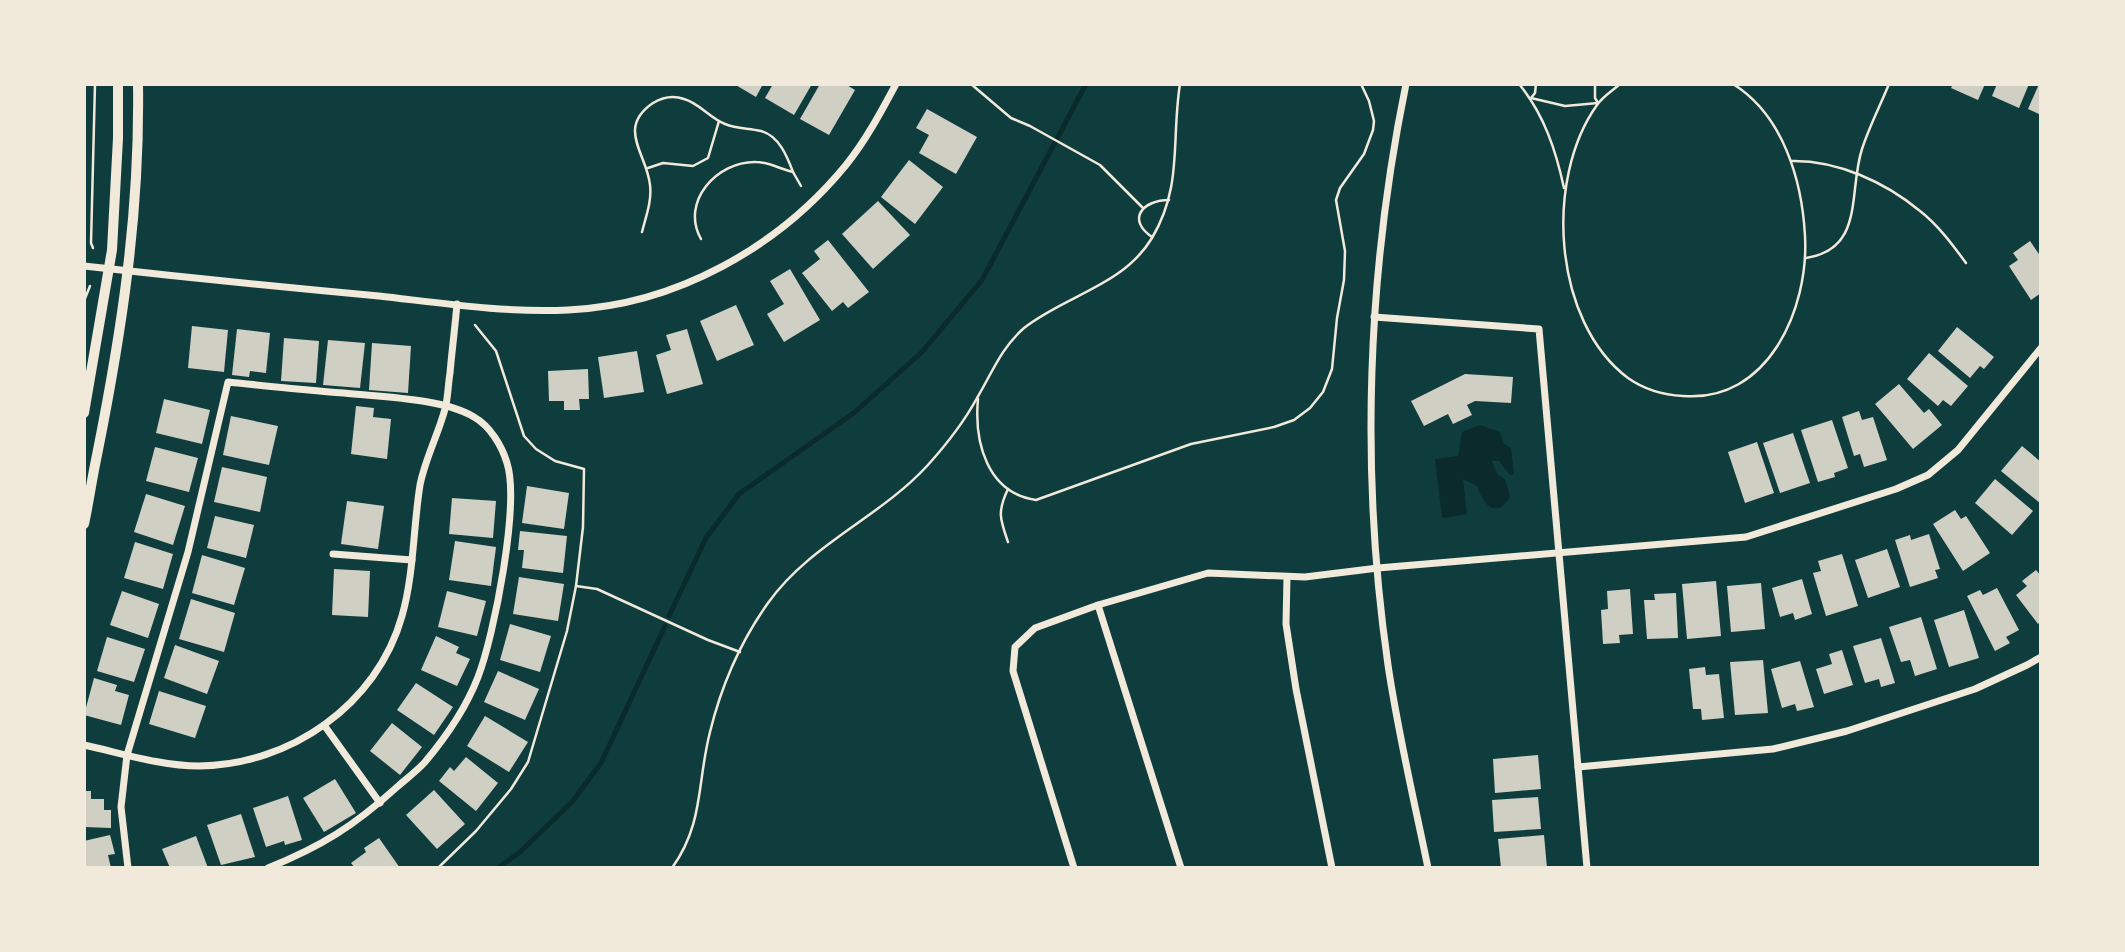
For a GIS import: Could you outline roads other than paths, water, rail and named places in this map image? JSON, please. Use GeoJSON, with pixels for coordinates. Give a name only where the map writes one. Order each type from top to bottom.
{"type":"FeatureCollection","features":[{"type":"Feature","properties":{"kind":"street"},"geometry":{"type":"LineString","coordinates":[[84,414],[109,268],[115,215],[118,84]]}},
{"type":"Feature","properties":{"kind":"street"},"geometry":{"type":"LineString","coordinates":[[84,524],[129,271],[137,195],[138,84]]}},
{"type":"Feature","properties":{"kind":"street"},"geometry":{"type":"LineString","coordinates":[[84,266],[529,310],[607,306],[661,293],[717,270],[768,239],[817,198],[848,163],[874,125],[896,84]]}},
{"type":"Feature","properties":{"kind":"street"},"geometry":{"type":"LineString","coordinates":[[1406,84],[1394,141],[1385,207],[1374,317],[1370,419],[1373,517],[1393,696],[1428,868]]}},
{"type":"Feature","properties":{"kind":"street"},"geometry":{"type":"LineString","coordinates":[[84,745],[169,763],[199,766],[263,756],[309,736],[345,708],[373,677],[389,651],[409,587],[421,482],[446,406],[457,304]]}},
{"type":"Feature","properties":{"kind":"street"},"geometry":{"type":"LineString","coordinates":[[1374,317],[1539,329],[1587,868]]}},
{"type":"Feature","properties":{"kind":"street"},"geometry":{"type":"LineString","coordinates":[[1074,868],[1013,671],[1015,647],[1035,628],[1098,605],[1208,573],[1305,577],[1378,568],[1746,537],[1896,489],[1928,475],[1958,450],[2041,348]]}},
{"type":"Feature","properties":{"kind":"street"},"geometry":{"type":"LineString","coordinates":[[128,868],[121,807],[127,755],[188,552],[228,382],[405,399],[446,406],[474,417],[495,436],[507,463],[511,490],[493,626],[478,678],[453,725],[423,764],[380,803],[341,834],[268,868]]}},
{"type":"Feature","properties":{"kind":"street"},"geometry":{"type":"LineString","coordinates":[[333,554],[412,560]]}},
{"type":"Feature","properties":{"kind":"street"},"geometry":{"type":"LineString","coordinates":[[1287,577],[1286,624],[1296,689],[1332,868]]}},
{"type":"Feature","properties":{"kind":"street"},"geometry":{"type":"LineString","coordinates":[[1098,605],[1181,868]]}},
{"type":"Feature","properties":{"kind":"street"},"geometry":{"type":"LineString","coordinates":[[1578,767],[1773,749],[1847,731],[1975,689],[2041,657]]}},
{"type":"Feature","properties":{"kind":"street"},"geometry":{"type":"LineString","coordinates":[[324,725],[380,803]]}},
{"type":"Feature","properties":{"kind":"water"},"geometry":{"type":"Polygon","coordinates":[[[1480,425],[1500,432],[1504,444],[1511,448],[1514,474],[1510,475],[1499,461],[1492,461],[1497,474],[1505,479],[1510,497],[1505,504],[1495,509],[1486,503],[1477,486],[1463,479],[1467,514],[1442,518],[1435,459],[1458,456],[1462,432],[1480,425]]]}},
{"type":"Feature","properties":{"kind":"waterway"},"geometry":{"type":"LineString","coordinates":[[669,616],[706,538],[739,494],[855,412],[922,352],[982,280],[1086,84]]}},
{"type":"Feature","properties":{"kind":"waterway"},"geometry":{"type":"LineString","coordinates":[[498,868],[520,852],[572,802],[601,763],[665,626]]}}]}
